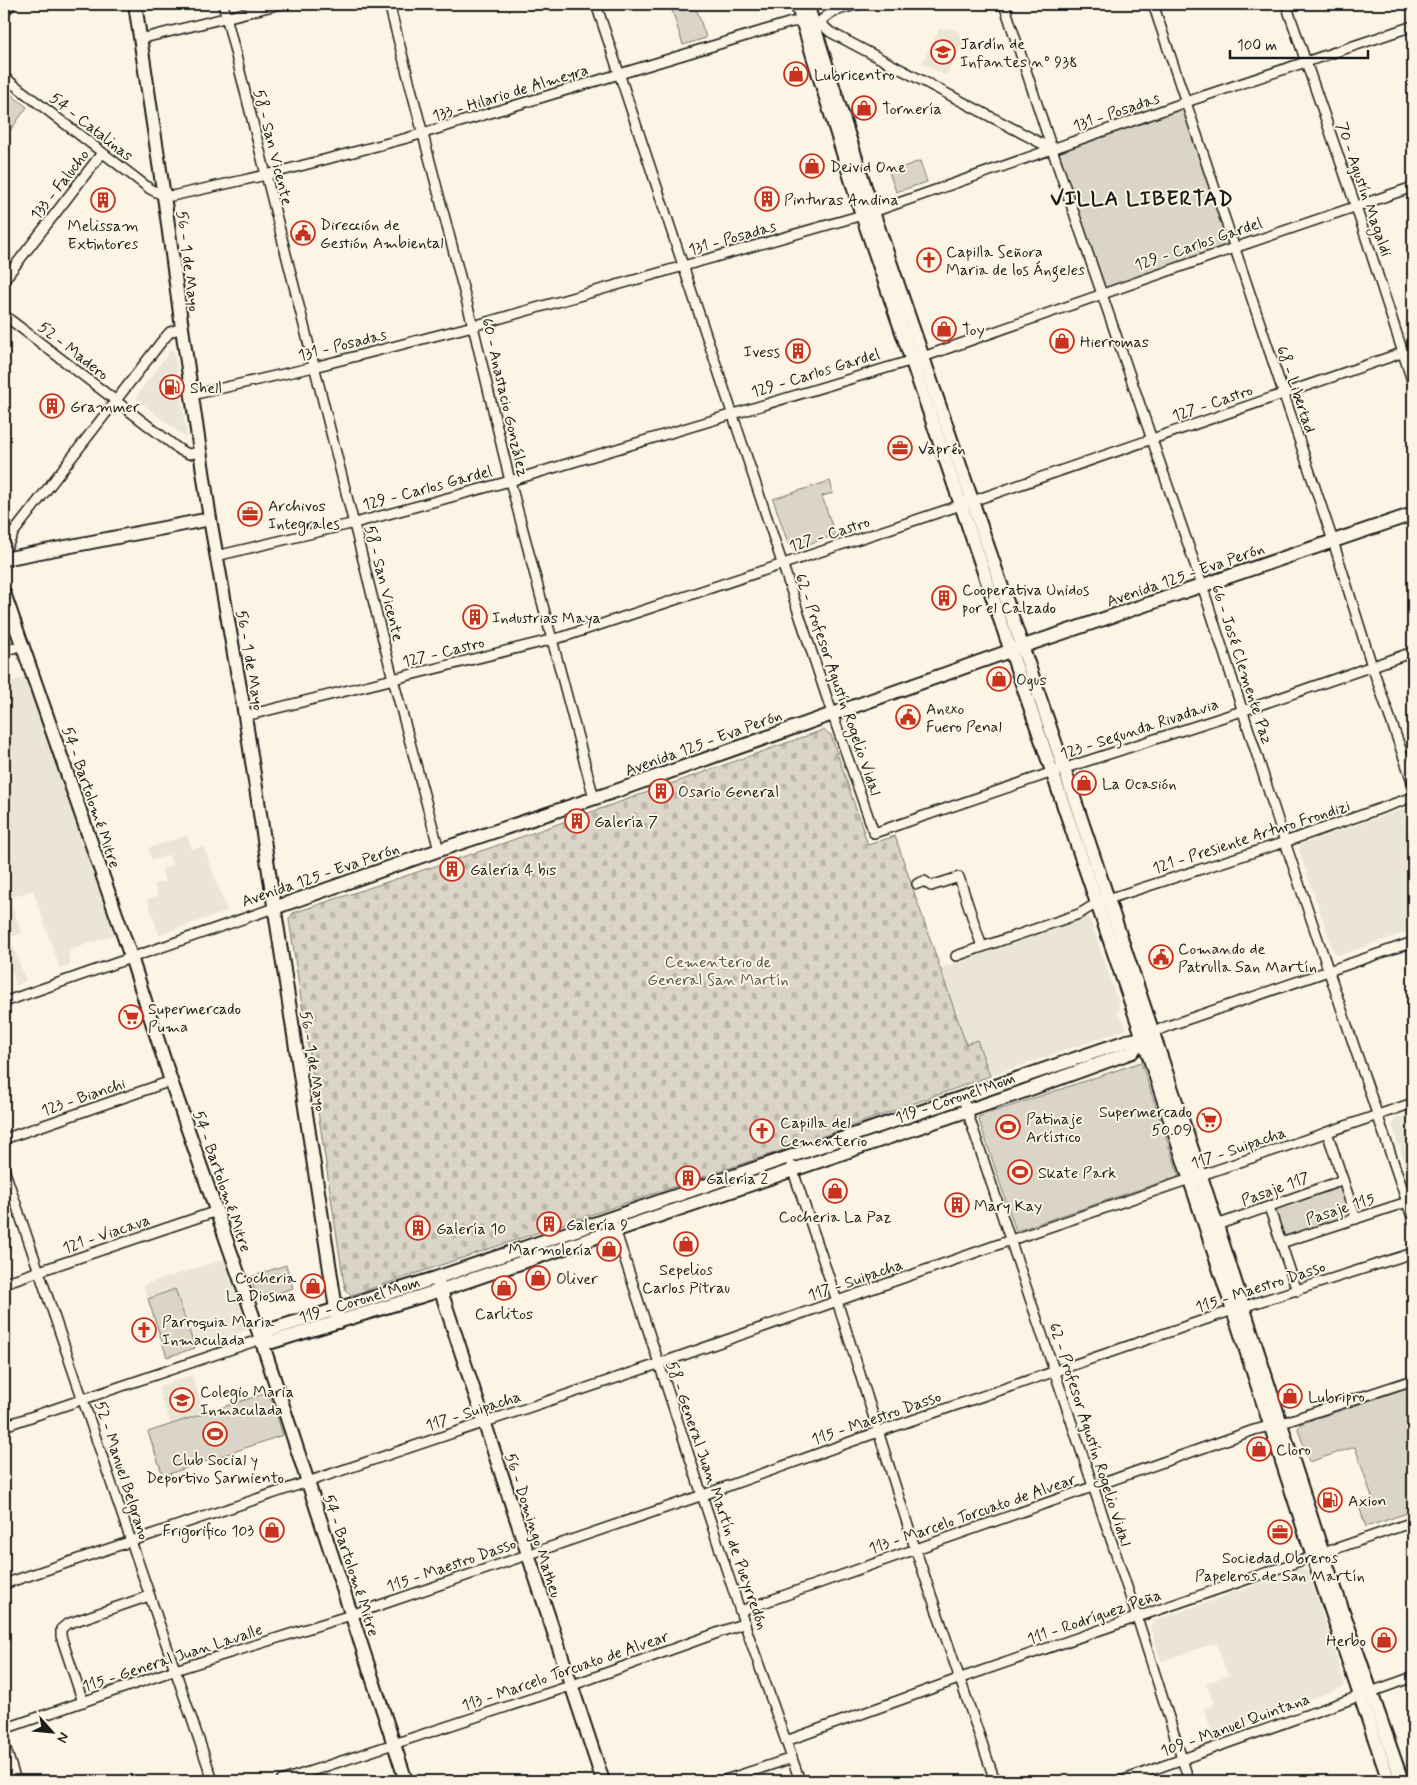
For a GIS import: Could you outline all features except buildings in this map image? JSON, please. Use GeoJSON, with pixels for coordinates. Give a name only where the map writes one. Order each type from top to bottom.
{"type":"FeatureCollection","features":[{"type":"Feature","properties":{"kind":"main road","name":"56 - 1 de Mayo"},"geometry":{"type":"LineString","coordinates":[[134,4],[164,195],[210,519],[245,716],[337,1316]]}},
{"type":"Feature","properties":{"kind":"main road"},"geometry":{"type":"LineString","coordinates":[[797,4],[812,22]]}},
{"type":"Feature","properties":{"kind":"main road"},"geometry":{"type":"LineString","coordinates":[[807,4],[868,213],[1059,770],[1196,1178],[1365,1694],[1389,1781]]}},
{"type":"Feature","properties":{"kind":"main road","name":"Avenida 125 - Eva Perón"},"geometry":{"type":"LineString","coordinates":[[274,908],[594,798],[1016,649],[1413,514]]}},
{"type":"Feature","properties":{"kind":"main road"},"geometry":{"type":"LineString","coordinates":[[4,559],[210,519]]}},
{"type":"Feature","properties":{"kind":"main road","name":"54 - Bartolomé Mitre"},"geometry":{"type":"LineString","coordinates":[[4,593],[131,957],[171,1081],[261,1339],[406,1781]]}},
{"type":"Feature","properties":{"kind":"main road","name":"119 - Coronel Mom"},"geometry":{"type":"LineString","coordinates":[[337,1316],[441,1290],[525,1262],[616,1230],[963,1098],[1148,1035]]}},
{"type":"Feature","properties":{"kind":"main road","name":"119 - Coronel Mom"},"geometry":{"type":"LineString","coordinates":[[261,1339],[272,1342],[436,1278],[611,1217],[967,1110],[1132,1052],[1148,1035]]}},
{"type":"Feature","properties":{"kind":"main road"},"geometry":{"type":"LineString","coordinates":[[1196,1178],[1217,1225],[1239,1308]]}},
{"type":"Feature","properties":{"kind":"main road"},"geometry":{"type":"LineString","coordinates":[[520,1249],[525,1262]]}},
{"type":"Feature","properties":{"kind":"main road","name":"56 - Domingo Matheu"},"geometry":{"type":"LineString","coordinates":[[436,1278],[603,1781]]}},
{"type":"Feature","properties":{"kind":"main road"},"geometry":{"type":"LineString","coordinates":[[1365,1694],[1402,1781]]}},
{"type":"Feature","properties":{"kind":"street"},"geometry":{"type":"LineString","coordinates":[[4,14],[11,4]]}},
{"type":"Feature","properties":{"kind":"street","name":"58 - San Vicente"},"geometry":{"type":"LineString","coordinates":[[223,4],[393,679],[439,850]]}},
{"type":"Feature","properties":{"kind":"street"},"geometry":{"type":"LineString","coordinates":[[140,39],[281,4]]}},
{"type":"Feature","properties":{"kind":"street","name":"60 - Anastacio González"},"geometry":{"type":"LineString","coordinates":[[389,4],[473,326],[510,481],[594,798]]}},
{"type":"Feature","properties":{"kind":"street","name":"62 - Profesor Agustín Rogelio Vidal"},"geometry":{"type":"LineString","coordinates":[[596,4],[782,564],[874,833]]}},
{"type":"Feature","properties":{"kind":"street","name":"133 - Hilario de Almeyra"},"geometry":{"type":"LineString","coordinates":[[164,195],[181,195],[266,175],[423,133],[792,22],[812,22],[832,12],[858,4]]}},
{"type":"Feature","properties":{"kind":"street","name":"66 - José Clemente Paz"},"geometry":{"type":"LineString","coordinates":[[1004,4],[1202,585],[1285,842],[1413,1220]]}},
{"type":"Feature","properties":{"kind":"street","name":"68 - Libertad"},"geometry":{"type":"LineString","coordinates":[[1153,4],[1333,542],[1372,666],[1413,784]]}},
{"type":"Feature","properties":{"kind":"street","name":"70 - Agustín Magaldi"},"geometry":{"type":"LineString","coordinates":[[1286,4],[1356,207],[1413,384]]}},
{"type":"Feature","properties":{"kind":"street"},"geometry":{"type":"LineString","coordinates":[[812,22],[1052,149]]}},
{"type":"Feature","properties":{"kind":"street","name":"131 - Posadas"},"geometry":{"type":"LineString","coordinates":[[192,395],[314,367],[473,326],[868,213],[1186,102],[1413,26]]}},
{"type":"Feature","properties":{"kind":"street","name":"54 - Catalinas"},"geometry":{"type":"LineString","coordinates":[[4,77],[150,189],[164,195]]}},
{"type":"Feature","properties":{"kind":"street","name":"133 - Falucho"},"geometry":{"type":"LineString","coordinates":[[4,280],[102,153]]}},
{"type":"Feature","properties":{"kind":"street","name":"129 - Carlos Gardel"},"geometry":{"type":"LineString","coordinates":[[216,556],[355,523],[510,481],[917,359],[1234,248],[1413,188]]}},
{"type":"Feature","properties":{"kind":"street","name":"52 - Madero"},"geometry":{"type":"LineString","coordinates":[[4,315],[180,450],[188,454],[201,452]]}},
{"type":"Feature","properties":{"kind":"street"},"geometry":{"type":"LineString","coordinates":[[4,552],[14,532],[170,332],[182,328]]}},
{"type":"Feature","properties":{"kind":"street","name":"127 - Castro"},"geometry":{"type":"LineString","coordinates":[[245,716],[552,640],[967,503],[1413,349]]}},
{"type":"Feature","properties":{"kind":"street"},"geometry":{"type":"LineString","coordinates":[[4,651],[22,645]]}},
{"type":"Feature","properties":{"kind":"street","name":"123 - Segunda Rivadavia"},"geometry":{"type":"LineString","coordinates":[[874,833],[1413,652]]}},
{"type":"Feature","properties":{"kind":"street","name":"121 - Presiente Arturo Frondizi"},"geometry":{"type":"LineString","coordinates":[[956,956],[1079,914],[1103,901],[1285,842],[1413,797]]}},
{"type":"Feature","properties":{"kind":"street"},"geometry":{"type":"LineString","coordinates":[[917,884],[924,881],[931,886],[959,877],[982,947]]}},
{"type":"Feature","properties":{"kind":"street","name":"Avenida 125 - Eva Perón"},"geometry":{"type":"LineString","coordinates":[[4,1002],[274,908]]}},
{"type":"Feature","properties":{"kind":"street","name":"119 - Coronel Mom"},"geometry":{"type":"LineString","coordinates":[[1148,1035],[1413,942]]}},
{"type":"Feature","properties":{"kind":"street","name":"123 - Bianchi"},"geometry":{"type":"LineString","coordinates":[[4,1139],[171,1081]]}},
{"type":"Feature","properties":{"kind":"street","name":"62 - Profesor Agustín Rogelio Vidal"},"geometry":{"type":"LineString","coordinates":[[963,1098],[1190,1781]]}},
{"type":"Feature","properties":{"kind":"street","name":"117 - Suipacha"},"geometry":{"type":"LineString","coordinates":[[4,1584],[658,1364],[1011,1240],[1413,1103]]}},
{"type":"Feature","properties":{"kind":"street"},"geometry":{"type":"LineString","coordinates":[[1327,1132],[1356,1220]]}},
{"type":"Feature","properties":{"kind":"street"},"geometry":{"type":"LineString","coordinates":[[791,1164],[837,1301],[915,1548],[995,1781]]}},
{"type":"Feature","properties":{"kind":"street","name":"52 - Manuel Belgrano"},"geometry":{"type":"LineString","coordinates":[[4,1170],[213,1781]]}},
{"type":"Feature","properties":{"kind":"street","name":"Pasaje 117"},"geometry":{"type":"LineString","coordinates":[[1217,1225],[1344,1180]]}},
{"type":"Feature","properties":{"kind":"street","name":"Pasaje 115"},"geometry":{"type":"LineString","coordinates":[[1282,1243],[1407,1202]]}},
{"type":"Feature","properties":{"kind":"street"},"geometry":{"type":"LineString","coordinates":[[1269,1207],[1297,1290]]}},
{"type":"Feature","properties":{"kind":"street","name":"121 - Viacava"},"geometry":{"type":"LineString","coordinates":[[4,1283],[217,1211]]}},
{"type":"Feature","properties":{"kind":"street","name":"58 - General Juan Martín de Pueyrredón"},"geometry":{"type":"LineString","coordinates":[[611,1217],[740,1611],[800,1781]]}},
{"type":"Feature","properties":{"kind":"street","name":"115 - Maestro Dasso"},"geometry":{"type":"LineString","coordinates":[[351,1615],[703,1495],[878,1432],[1239,1308],[1413,1253]]}},
{"type":"Feature","properties":{"kind":"street"},"geometry":{"type":"LineString","coordinates":[[4,1426],[261,1339]]}},
{"type":"Feature","properties":{"kind":"street","name":"113 - Marcelo Torcuato de Alvear"},"geometry":{"type":"LineString","coordinates":[[740,1611],[1254,1430],[1276,1425],[1413,1380]]}},
{"type":"Feature","properties":{"kind":"street","name":"111 - Rodríguez Peña"},"geometry":{"type":"LineString","coordinates":[[786,1741],[960,1678],[1413,1522]]}},
{"type":"Feature","properties":{"kind":"street"},"geometry":{"type":"LineString","coordinates":[[83,1702],[61,1636],[61,1629],[67,1624],[149,1596]]}},
{"type":"Feature","properties":{"kind":"street","name":"115 - General Juan Lavalle"},"geometry":{"type":"LineString","coordinates":[[4,1729],[176,1670],[351,1615]]}},
{"type":"Feature","properties":{"kind":"street","name":"113 - Marcelo Torcuato de Alvear"},"geometry":{"type":"LineString","coordinates":[[281,1781],[570,1686],[745,1623]]}},
{"type":"Feature","properties":{"kind":"street","name":"109 - Manuel Quintana"},"geometry":{"type":"LineString","coordinates":[[1121,1781],[1413,1677]]}},
{"type":"Feature","properties":{"kind":"street"},"geometry":{"type":"LineString","coordinates":[[4,1743],[16,1781]]}},
{"type":"Feature","properties":{"kind":"street"},"geometry":{"type":"LineString","coordinates":[[722,1781],[792,1758]]}},
{"type":"Feature","properties":{"kind":"shaded area","name":"Jardín de Infantes nº 938"},"geometry":{"type":"Polygon","coordinates":[[[940,28],[956,30],[965,41],[946,76],[922,63],[940,28]]]}},
{"type":"Feature","properties":{"kind":"shaded area"},"geometry":{"type":"Polygon","coordinates":[[[171,350],[174,351],[187,435],[185,437],[138,400],[137,395],[171,350]]]}},
{"type":"Feature","properties":{"kind":"shaded area"},"geometry":{"type":"Polygon","coordinates":[[[26,677],[114,935],[67,951],[71,965],[60,969],[33,890],[9,898],[22,933],[10,937],[26,981],[16,985],[4,949],[4,685],[26,677]]]}},
{"type":"Feature","properties":{"kind":"shaded area"},"geometry":{"type":"Polygon","coordinates":[[[1406,808],[1412,811],[1413,814],[1413,930],[1340,955],[1334,953],[1299,850],[1301,844],[1406,808]]]}},
{"type":"Feature","properties":{"kind":"shaded area"},"geometry":{"type":"Polygon","coordinates":[[[187,835],[192,849],[204,847],[227,911],[159,935],[147,899],[158,896],[154,884],[165,881],[161,869],[173,865],[169,855],[152,860],[148,848],[187,835]]]}},
{"type":"Feature","properties":{"kind":"shaded area"},"geometry":{"type":"Polygon","coordinates":[[[1089,916],[1120,1007],[1118,1012],[1126,1026],[1124,1030],[990,1076],[977,1041],[966,1044],[940,968],[1089,916]]]}},
{"type":"Feature","properties":{"kind":"shaded area"},"geometry":{"type":"Polygon","coordinates":[[[1413,1113],[1413,1188],[1392,1125],[1395,1119],[1413,1113]]]}},
{"type":"Feature","properties":{"kind":"shaded area"},"geometry":{"type":"Polygon","coordinates":[[[224,1259],[248,1330],[167,1357],[143,1285],[224,1259]]]}},
{"type":"Feature","properties":{"kind":"shaded area","name":"Colegio Maria Inmaculada"},"geometry":{"type":"Polygon","coordinates":[[[192,1375],[205,1413],[171,1425],[158,1387],[192,1375]]]}},
{"type":"Feature","properties":{"kind":"shaded area"},"geometry":{"type":"Polygon","coordinates":[[[1302,1568],[1308,1571],[1345,1684],[1343,1687],[1213,1736],[1204,1709],[1214,1705],[1206,1683],[1228,1675],[1216,1643],[1161,1661],[1150,1626],[1152,1622],[1302,1568]]]}},
{"type":"Feature","properties":{"kind":"green space"},"geometry":{"type":"Polygon","coordinates":[[[670,4],[695,4],[706,38],[683,45],[670,4]]]}},
{"type":"Feature","properties":{"kind":"green space"},"geometry":{"type":"Polygon","coordinates":[[[9,93],[27,107],[4,139],[4,100],[9,93]]]}},
{"type":"Feature","properties":{"kind":"green space"},"geometry":{"type":"Polygon","coordinates":[[[1186,102],[1234,248],[1102,294],[1052,149],[1186,102]]]}},
{"type":"Feature","properties":{"kind":"green space"},"geometry":{"type":"Polygon","coordinates":[[[920,161],[927,182],[896,192],[889,172],[920,161]]]}},
{"type":"Feature","properties":{"kind":"green space"},"geometry":{"type":"Polygon","coordinates":[[[830,481],[833,493],[822,496],[835,535],[794,549],[789,546],[773,499],[830,481]]]}},
{"type":"Feature","properties":{"kind":"green space","name":"Cementerio de General San Martín"},"geometry":{"type":"Polygon","coordinates":[[[823,730],[831,735],[868,845],[895,836],[966,1044],[977,1040],[990,1076],[804,1143],[352,1295],[345,1290],[289,919],[293,913],[487,849],[823,730]]]}},
{"type":"Feature","properties":{"kind":"green space"},"geometry":{"type":"Polygon","coordinates":[[[1141,1062],[1179,1176],[1016,1231],[978,1117],[1141,1062]]]}},
{"type":"Feature","properties":{"kind":"green space"},"geometry":{"type":"Polygon","coordinates":[[[1341,1187],[1351,1216],[1283,1238],[1274,1210],[1341,1187]]]}},
{"type":"Feature","properties":{"kind":"green space"},"geometry":{"type":"Polygon","coordinates":[[[286,1265],[293,1288],[258,1300],[250,1277],[286,1265]]]}},
{"type":"Feature","properties":{"kind":"green space"},"geometry":{"type":"Polygon","coordinates":[[[175,1289],[195,1348],[167,1357],[148,1299],[175,1289]]]}},
{"type":"Feature","properties":{"kind":"green space"},"geometry":{"type":"Polygon","coordinates":[[[1413,1386],[1413,1511],[1366,1527],[1359,1506],[1373,1500],[1355,1447],[1309,1462],[1298,1429],[1300,1424],[1413,1386]]]}},
{"type":"Feature","properties":{"kind":"green space","name":"Club Social y Deportivo Sarmiento"},"geometry":{"type":"Polygon","coordinates":[[[269,1392],[283,1435],[163,1476],[148,1432],[269,1392]]]}},
{"type":"Feature","properties":{"kind":"place","name":"Jardín de Infantes nº 938"},"geometry":{"type":"Point","coordinates":[943,52]}},
{"type":"Feature","properties":{"kind":"place","name":"Lubricentro"},"geometry":{"type":"Point","coordinates":[796,74]}},
{"type":"Feature","properties":{"kind":"place","name":"Tornería"},"geometry":{"type":"Point","coordinates":[864,108]}},
{"type":"Feature","properties":{"kind":"place","name":"Deivid One"},"geometry":{"type":"Point","coordinates":[812,166]}},
{"type":"Feature","properties":{"kind":"place","name":"Pinturas Andina"},"geometry":{"type":"Point","coordinates":[767,199]}},
{"type":"Feature","properties":{"kind":"place","name":"Melissam Extintores"},"geometry":{"type":"Point","coordinates":[103,200]}},
{"type":"Feature","properties":{"kind":"place","name":"Dirección de Gestión Ambiental"},"geometry":{"type":"Point","coordinates":[303,233]}},
{"type":"Feature","properties":{"kind":"place","name":"Capilla Señora Maria de los Ángeles"},"geometry":{"type":"Point","coordinates":[929,260]}},
{"type":"Feature","properties":{"kind":"place","name":"Toy"},"geometry":{"type":"Point","coordinates":[944,329]}},
{"type":"Feature","properties":{"kind":"place","name":"Hierromas"},"geometry":{"type":"Point","coordinates":[1062,341]}},
{"type":"Feature","properties":{"kind":"place","name":"Ivess"},"geometry":{"type":"Point","coordinates":[798,351]}},
{"type":"Feature","properties":{"kind":"place","name":"Shell"},"geometry":{"type":"Point","coordinates":[172,387]}},
{"type":"Feature","properties":{"kind":"place","name":"Grammer"},"geometry":{"type":"Point","coordinates":[52,406]}},
{"type":"Feature","properties":{"kind":"place","name":"Vaprén"},"geometry":{"type":"Point","coordinates":[900,448]}},
{"type":"Feature","properties":{"kind":"place","name":"Archivos Integrales"},"geometry":{"type":"Point","coordinates":[250,514]}},
{"type":"Feature","properties":{"kind":"place","name":"Cooperativa Unidos por el Calzado"},"geometry":{"type":"Point","coordinates":[944,598]}},
{"type":"Feature","properties":{"kind":"place","name":"Industrias Maya"},"geometry":{"type":"Point","coordinates":[475,617]}},
{"type":"Feature","properties":{"kind":"place","name":"Ogus"},"geometry":{"type":"Point","coordinates":[999,679]}},
{"type":"Feature","properties":{"kind":"place","name":"Anexo Fuero Penal"},"geometry":{"type":"Point","coordinates":[908,717]}},
{"type":"Feature","properties":{"kind":"place","name":"La Ocasión"},"geometry":{"type":"Point","coordinates":[1084,783]}},
{"type":"Feature","properties":{"kind":"place","name":"Osario General"},"geometry":{"type":"Point","coordinates":[661,791]}},
{"type":"Feature","properties":{"kind":"place","name":"Galería 7"},"geometry":{"type":"Point","coordinates":[577,821]}},
{"type":"Feature","properties":{"kind":"place","name":"Galería 4 bis"},"geometry":{"type":"Point","coordinates":[452,869]}},
{"type":"Feature","properties":{"kind":"place","name":"Comando de Patrulla San Martín"},"geometry":{"type":"Point","coordinates":[1161,957]}},
{"type":"Feature","properties":{"kind":"place","name":"Supermercado Puma"},"geometry":{"type":"Point","coordinates":[131,1017]}},
{"type":"Feature","properties":{"kind":"place","name":"Supermercado 50.09"},"geometry":{"type":"Point","coordinates":[1209,1120]}},
{"type":"Feature","properties":{"kind":"place","name":"Patinaje Artístico"},"geometry":{"type":"Point","coordinates":[1008,1127]}},
{"type":"Feature","properties":{"kind":"place","name":"Capilla del Cementerio"},"geometry":{"type":"Point","coordinates":[762,1131]}},
{"type":"Feature","properties":{"kind":"place","name":"Skate Park"},"geometry":{"type":"Point","coordinates":[1020,1172]}},
{"type":"Feature","properties":{"kind":"place","name":"Galería 2"},"geometry":{"type":"Point","coordinates":[688,1178]}},
{"type":"Feature","properties":{"kind":"place","name":"Cocheria La Paz"},"geometry":{"type":"Point","coordinates":[835,1191]}},
{"type":"Feature","properties":{"kind":"place","name":"Mary Kay"},"geometry":{"type":"Point","coordinates":[957,1205]}},
{"type":"Feature","properties":{"kind":"place","name":"Galería 9"},"geometry":{"type":"Point","coordinates":[549,1224]}},
{"type":"Feature","properties":{"kind":"place","name":"Galería 10"},"geometry":{"type":"Point","coordinates":[418,1228]}},
{"type":"Feature","properties":{"kind":"place","name":"Sepelios Carlos Pitrau"},"geometry":{"type":"Point","coordinates":[686,1244]}},
{"type":"Feature","properties":{"kind":"place","name":"Marmolería"},"geometry":{"type":"Point","coordinates":[609,1249]}},
{"type":"Feature","properties":{"kind":"place","name":"Oliver"},"geometry":{"type":"Point","coordinates":[538,1278]}},
{"type":"Feature","properties":{"kind":"place","name":"Cocheria La Diosma"},"geometry":{"type":"Point","coordinates":[313,1286]}},
{"type":"Feature","properties":{"kind":"place","name":"Carlitos"},"geometry":{"type":"Point","coordinates":[504,1288]}},
{"type":"Feature","properties":{"kind":"place","name":"Parroquia Maria Inmaculada"},"geometry":{"type":"Point","coordinates":[144,1330]}},
{"type":"Feature","properties":{"kind":"place","name":"Lubripro"},"geometry":{"type":"Point","coordinates":[1290,1396]}},
{"type":"Feature","properties":{"kind":"place","name":"Colegio Maria Inmaculada"},"geometry":{"type":"Point","coordinates":[182,1400]}},
{"type":"Feature","properties":{"kind":"place","name":"Club Social y Deportivo Sarmiento"},"geometry":{"type":"Point","coordinates":[215,1434]}},
{"type":"Feature","properties":{"kind":"place","name":"Cloro"},"geometry":{"type":"Point","coordinates":[1259,1449]}},
{"type":"Feature","properties":{"kind":"place","name":"Axion"},"geometry":{"type":"Point","coordinates":[1330,1500]}},
{"type":"Feature","properties":{"kind":"place","name":"Frigorifico 103"},"geometry":{"type":"Point","coordinates":[272,1530]}},
{"type":"Feature","properties":{"kind":"place","name":"Sociedad Obreros Papeleros de San Martín"},"geometry":{"type":"Point","coordinates":[1280,1532]}},
{"type":"Feature","properties":{"kind":"place","name":"Herbo"},"geometry":{"type":"Point","coordinates":[1384,1640]}},
{"type":"Feature","properties":{"kind":"district","name":"VILLA LIBERTAD"},"geometry":{"type":"Point","coordinates":[1142,198]}}]}
